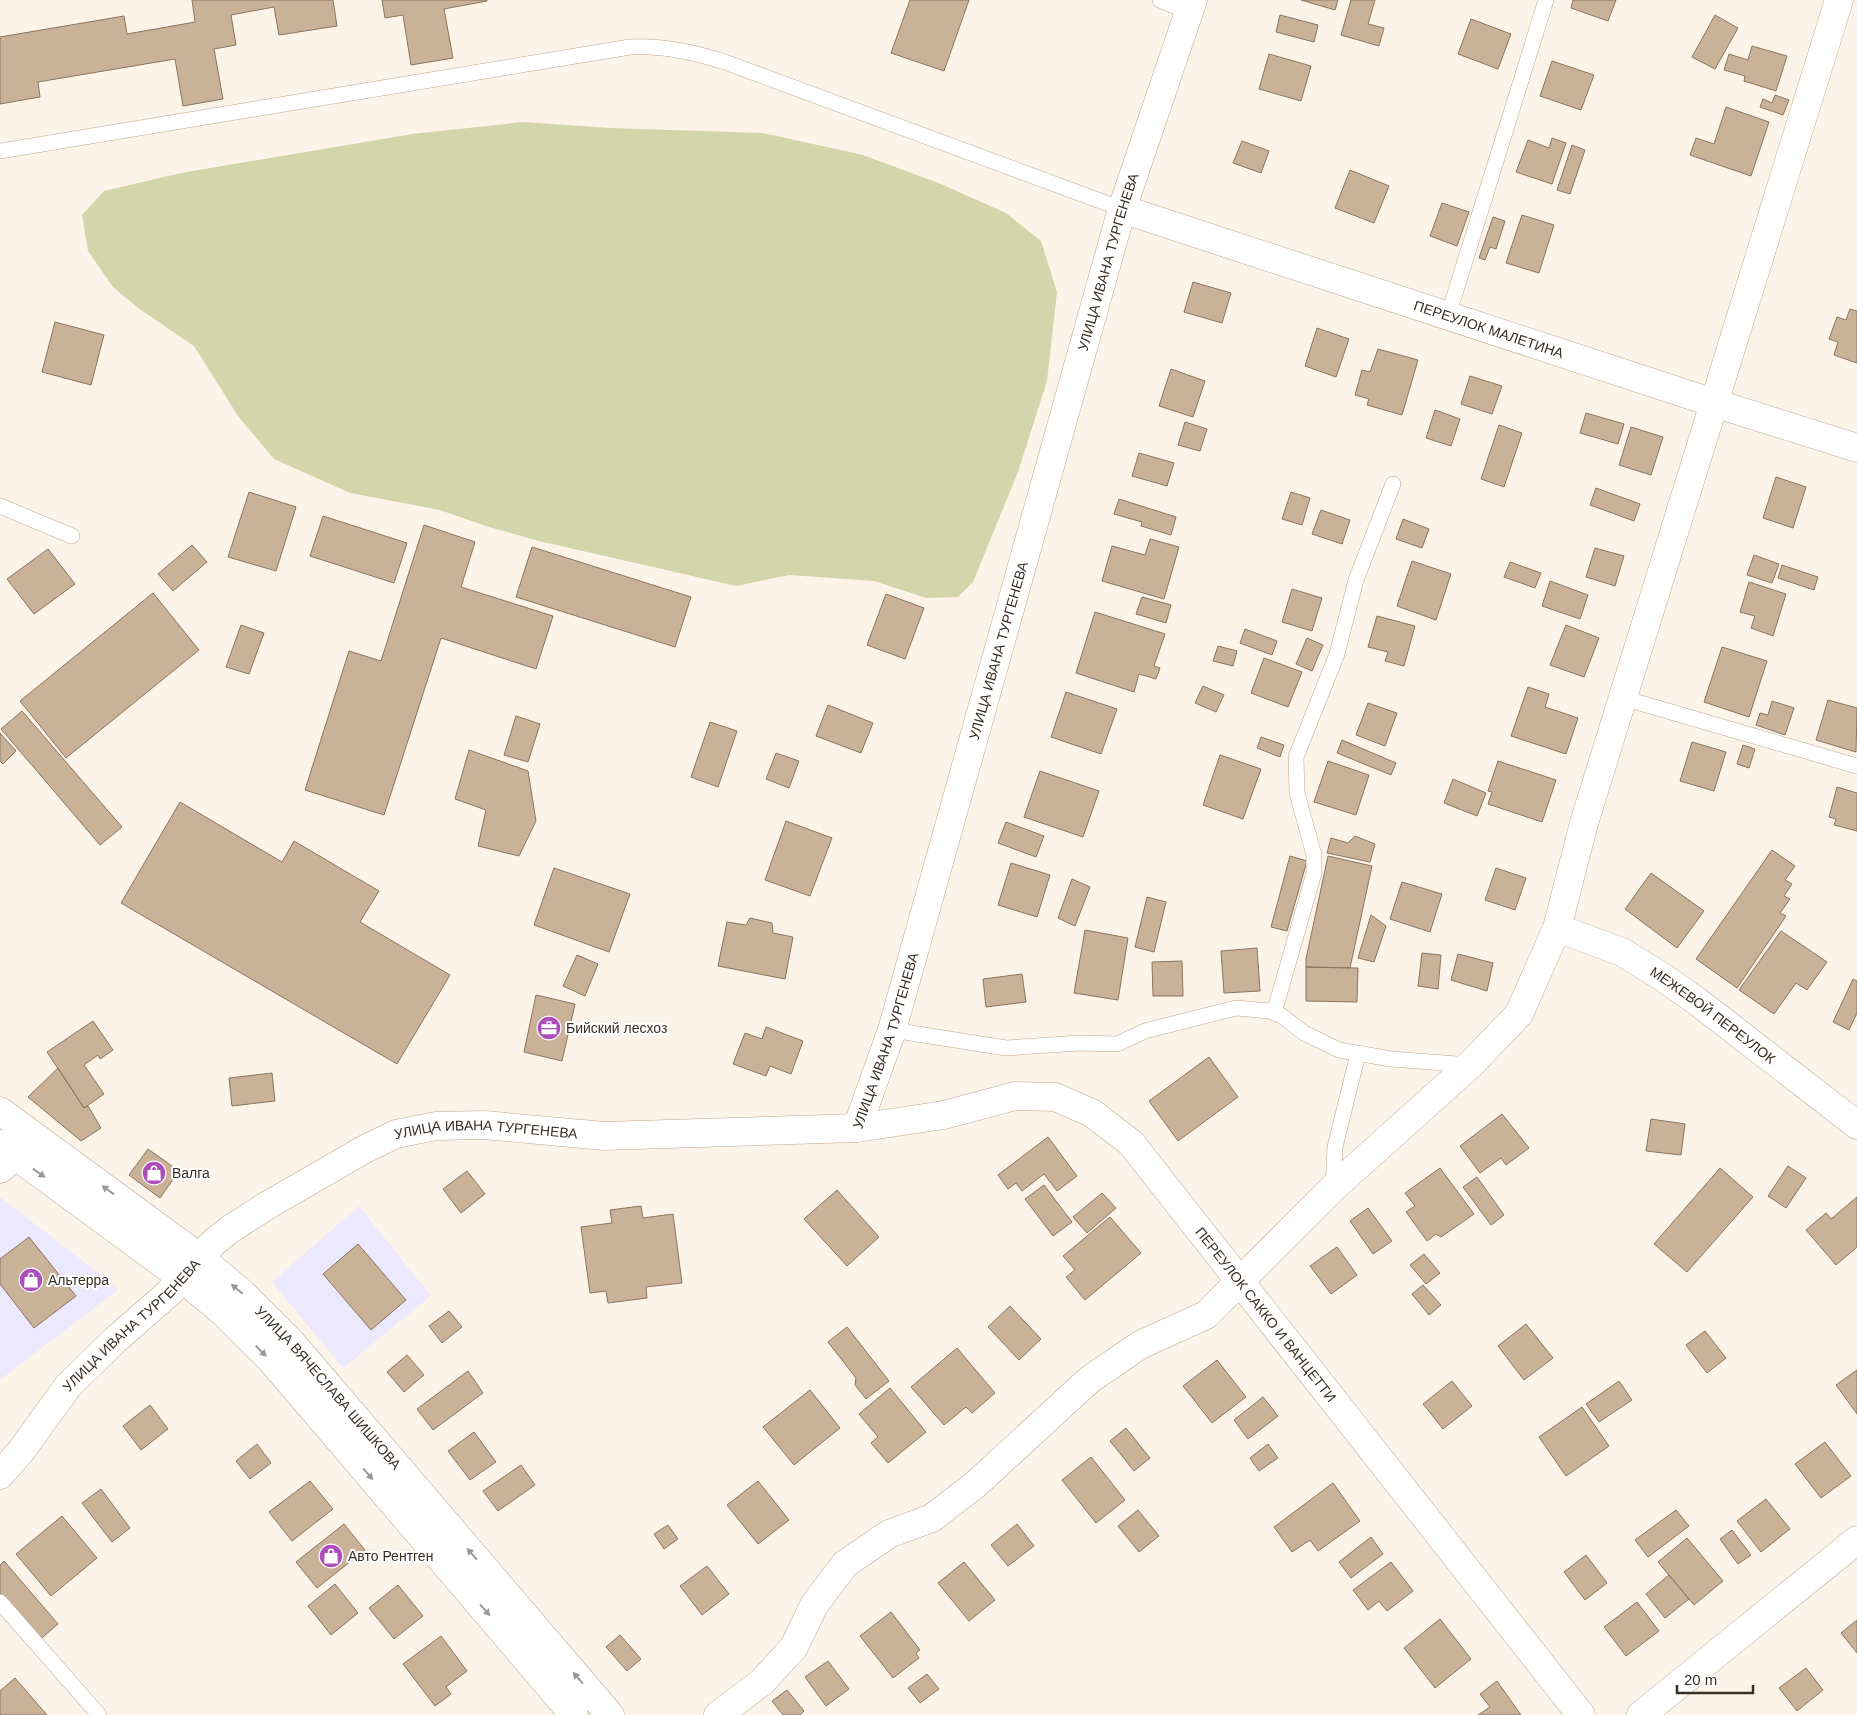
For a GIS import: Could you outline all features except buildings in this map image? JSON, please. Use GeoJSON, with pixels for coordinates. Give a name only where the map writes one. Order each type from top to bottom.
{"type":"FeatureCollection","features":[{"type":"Feature","properties":{"kind":"street"},"geometry":{"type":"LineString","coordinates":[[718,1715],[762,1682],[794,1647],[814,1605],[845,1564],[889,1534],[932,1518],[976,1484],[1089,1380],[1140,1345],[1206,1314],[1333,1188],[1470,1065],[1519,1014],[1557,928],[1584,823],[1839,0]]}},
{"type":"Feature","properties":{"kind":"street","name":"УЛИЦА ИВАНА ТУРГЕНЕВА"},"geometry":{"type":"LineString","coordinates":[[0,1475],[21,1451],[68,1386],[115,1340],[169,1293],[199,1257],[229,1230],[268,1205],[365,1149],[396,1134],[436,1126],[484,1125],[604,1136],[857,1128],[892,1030],[1122,209],[1191,6]]}},
{"type":"Feature","properties":{"kind":"street","name":"ПЕРЕУЛОК МАЛЕТИНА"},"geometry":{"type":"LineString","coordinates":[[1122,209],[1857,448]]}},
{"type":"Feature","properties":{"kind":"street","name":"МЕЖЕВОЙ ПЕРЕУЛОК"},"geometry":{"type":"LineString","coordinates":[[1557,928],[1622,952],[1664,978],[1698,1002],[1857,1125]]}},
{"type":"Feature","properties":{"kind":"street","name":"ПЕРЕУЛОК САККО И ВАНЦЕТТИ"},"geometry":{"type":"LineString","coordinates":[[857,1128],[944,1115],[1014,1096],[1055,1097],[1092,1112],[1131,1144],[1240,1280],[1580,1715]]}},
{"type":"Feature","properties":{"kind":"street","name":"УЛИЦА ВЯЧЕСЛАВА ШИШКОВА"},"geometry":{"type":"LineString","coordinates":[[0,1111],[199,1257],[242,1293],[291,1342],[610,1715]]}},
{"type":"Feature","properties":{"kind":"street"},"geometry":{"type":"LineString","coordinates":[[5,1156],[31,1133]]}},
{"type":"Feature","properties":{"kind":"street","name":"УЛИЦА ВЯЧЕСЛАВА ШИШКОВА"},"geometry":{"type":"LineString","coordinates":[[5,1156],[182,1278],[224,1313],[271,1360],[574,1715]]}},
{"type":"Feature","properties":{"kind":"street"},"geometry":{"type":"LineString","coordinates":[[1641,1715],[1857,1540]]}},
{"type":"Feature","properties":{"kind":"lane"},"geometry":{"type":"LineString","coordinates":[[1160,0],[1191,6]]}},
{"type":"Feature","properties":{"kind":"lane"},"geometry":{"type":"LineString","coordinates":[[1448,316],[1546,0]]}},
{"type":"Feature","properties":{"kind":"lane"},"geometry":{"type":"LineString","coordinates":[[0,151],[630,47],[653,46],[704,55],[725,62],[1122,209]]}},
{"type":"Feature","properties":{"kind":"lane"},"geometry":{"type":"LineString","coordinates":[[1274,1013],[1315,865],[1297,793],[1296,758],[1333,663],[1356,580],[1393,484]]}},
{"type":"Feature","properties":{"kind":"lane"},"geometry":{"type":"LineString","coordinates":[[0,506],[72,536]]}},
{"type":"Feature","properties":{"kind":"lane"},"geometry":{"type":"LineString","coordinates":[[1622,698],[1857,766]]}},
{"type":"Feature","properties":{"kind":"lane"},"geometry":{"type":"LineString","coordinates":[[892,1030],[1006,1048],[1117,1044],[1145,1030],[1236,1008],[1252,1008],[1282,1016],[1304,1033],[1339,1050],[1391,1060],[1470,1065]]}},
{"type":"Feature","properties":{"kind":"lane"},"geometry":{"type":"LineString","coordinates":[[1333,1188],[1335,1147],[1358,1054]]}},
{"type":"Feature","properties":{"kind":"lane"},"geometry":{"type":"LineString","coordinates":[[0,1602],[99,1715]]}},
{"type":"Feature","properties":{"kind":"shaded area"},"geometry":{"type":"Polygon","coordinates":[[[0,1197],[119,1289],[0,1380],[0,1197]]]}},
{"type":"Feature","properties":{"kind":"shaded area"},"geometry":{"type":"Polygon","coordinates":[[[359,1206],[431,1296],[343,1368],[272,1282],[359,1206]]]}},
{"type":"Feature","properties":{"kind":"green space"},"geometry":{"type":"Polygon","coordinates":[[[523,122],[610,128],[763,133],[863,155],[941,184],[1006,213],[1041,241],[1057,292],[1047,381],[1018,472],[973,582],[958,597],[926,598],[874,581],[789,575],[736,586],[539,541],[486,526],[440,510],[350,493],[274,459],[238,416],[194,346],[138,308],[113,287],[88,251],[82,215],[104,191],[181,173],[412,134],[523,122]]]}},
{"type":"Feature","properties":{"kind":"place","name":"Бийский лесхоз"},"geometry":{"type":"Point","coordinates":[549,1028]}},
{"type":"Feature","properties":{"kind":"place","name":"Валга"},"geometry":{"type":"Point","coordinates":[154,1173]}},
{"type":"Feature","properties":{"kind":"place","name":"Альтерра"},"geometry":{"type":"Point","coordinates":[31,1280]}},
{"type":"Feature","properties":{"kind":"place","name":"Авто Рентген"},"geometry":{"type":"Point","coordinates":[331,1556]}}]}
